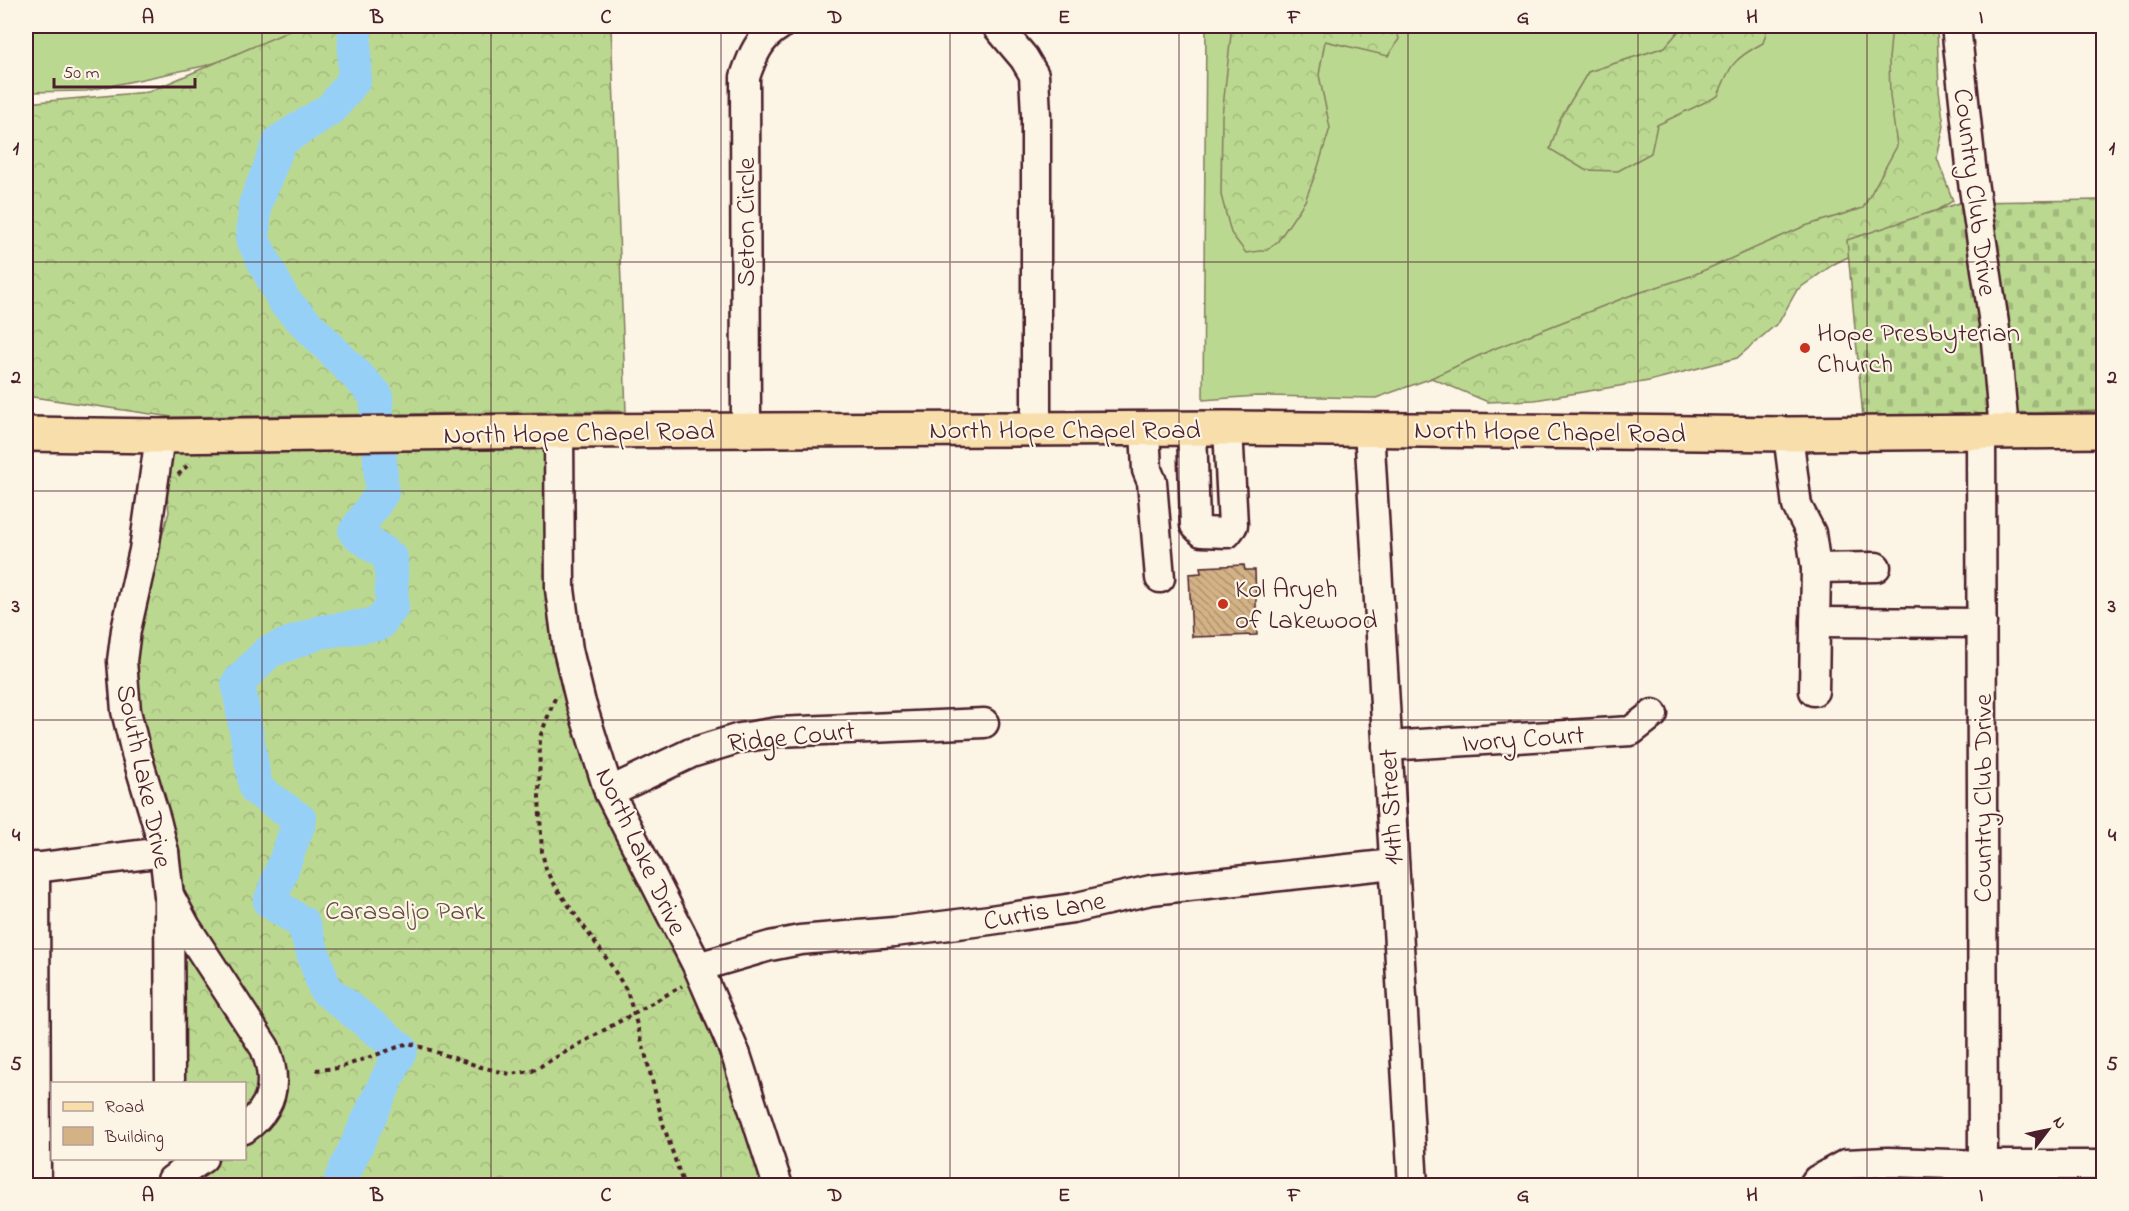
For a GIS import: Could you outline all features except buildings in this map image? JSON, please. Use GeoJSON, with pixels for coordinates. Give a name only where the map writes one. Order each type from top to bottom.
{"type":"FeatureCollection","features":[{"type":"Feature","properties":{"kind":"main road","name":"North Hope Chapel Road"},"geometry":{"type":"LineString","coordinates":[[26,434],[160,436],[559,431],[1228,428],[1788,434],[1993,430],[2103,431]]}},
{"type":"Feature","properties":{"kind":"street","name":"Seton Circle"},"geometry":{"type":"LineString","coordinates":[[746,430],[745,77],[753,53],[771,31],[779,26]]}},
{"type":"Feature","properties":{"kind":"street"},"geometry":{"type":"LineString","coordinates":[[997,26],[1024,58],[1034,75],[1036,429]]}},
{"type":"Feature","properties":{"kind":"street","name":"Country Club Drive"},"geometry":{"type":"LineString","coordinates":[[1956,26],[1972,176],[1995,330],[1993,430],[1982,623],[1983,1165]]}},
{"type":"Feature","properties":{"kind":"street"},"geometry":{"type":"LineString","coordinates":[[1192,429],[1195,525],[1202,532],[1227,533],[1233,525],[1228,428]]}},
{"type":"Feature","properties":{"kind":"street"},"geometry":{"type":"LineString","coordinates":[[1145,429],[1147,470],[1152,482],[1160,578]]}},
{"type":"Feature","properties":{"kind":"street","name":"14th Street"},"geometry":{"type":"LineString","coordinates":[[1369,429],[1413,1185]]}},
{"type":"Feature","properties":{"kind":"street","name":"North Lake Drive"},"geometry":{"type":"LineString","coordinates":[[559,431],[560,589],[570,659],[581,703],[609,792],[700,971],[736,1055],[778,1185]]}},
{"type":"Feature","properties":{"kind":"street"},"geometry":{"type":"LineString","coordinates":[[1788,434],[1797,506],[1811,533],[1816,568],[1814,691]]}},
{"type":"Feature","properties":{"kind":"street","name":"South Lake Drive"},"geometry":{"type":"LineString","coordinates":[[160,436],[144,550],[126,630],[122,661],[126,711],[164,852],[169,896],[170,1082]]}},
{"type":"Feature","properties":{"kind":"street"},"geometry":{"type":"LineString","coordinates":[[1816,568],[1876,567]]}},
{"type":"Feature","properties":{"kind":"street"},"geometry":{"type":"LineString","coordinates":[[1815,622],[1982,623]]}},
{"type":"Feature","properties":{"kind":"street","name":"Ivory Court"},"geometry":{"type":"LineString","coordinates":[[1387,746],[1631,731],[1653,714]]}},
{"type":"Feature","properties":{"kind":"street","name":"Ridge Court"},"geometry":{"type":"LineString","coordinates":[[609,792],[691,753],[740,738],[778,732],[984,723]]}},
{"type":"Feature","properties":{"kind":"street"},"geometry":{"type":"LineString","coordinates":[[36,1185],[30,868],[164,852]]}},
{"type":"Feature","properties":{"kind":"street","name":"Curtis Lane"},"geometry":{"type":"LineString","coordinates":[[700,971],[770,946],[800,940],[894,932],[990,920],[1073,908],[1151,890],[1394,864]]}},
{"type":"Feature","properties":{"kind":"street"},"geometry":{"type":"LineString","coordinates":[[169,896],[186,927],[265,1048],[270,1060],[272,1094],[259,1119],[246,1128]]}},
{"type":"Feature","properties":{"kind":"street"},"geometry":{"type":"LineString","coordinates":[[172,1175],[199,1160]]}},
{"type":"Feature","properties":{"kind":"street"},"geometry":{"type":"LineString","coordinates":[[1813,1185],[1817,1180],[1846,1164],[1888,1162],[2103,1165]]}},
{"type":"Feature","properties":{"kind":"path"},"geometry":{"type":"LineString","coordinates":[[177,477],[186,466]]}},
{"type":"Feature","properties":{"kind":"path"},"geometry":{"type":"LineString","coordinates":[[570,659],[540,737],[539,798],[542,852],[552,882],[627,991],[635,1013],[664,1127],[684,1185]]}},
{"type":"Feature","properties":{"kind":"path"},"geometry":{"type":"LineString","coordinates":[[316,1070],[339,1068],[409,1043],[481,1067],[510,1074],[531,1071],[635,1013],[700,971]]}},
{"type":"Feature","properties":{"kind":"green space"},"geometry":{"type":"Polygon","coordinates":[[[26,26],[342,26],[204,66],[86,91],[26,92],[26,26]]]}},
{"type":"Feature","properties":{"kind":"green space"},"geometry":{"type":"Polygon","coordinates":[[[301,26],[611,26],[626,411],[172,417],[26,396],[26,103],[148,92],[301,26]]]}},
{"type":"Feature","properties":{"kind":"green space"},"geometry":{"type":"Polygon","coordinates":[[[1206,26],[1919,26],[1921,204],[1376,398],[1257,396],[1203,400],[1206,26]]]}},
{"type":"Feature","properties":{"kind":"green space"},"geometry":{"type":"Polygon","coordinates":[[[1228,26],[1396,26],[1399,39],[1388,56],[1325,41],[1319,75],[1330,128],[1318,167],[1305,201],[1278,241],[1267,250],[1246,253],[1231,233],[1221,195],[1222,116],[1231,34],[1228,26]]]}},
{"type":"Feature","properties":{"kind":"green space"},"geometry":{"type":"Polygon","coordinates":[[[1683,26],[1768,26],[1763,43],[1734,64],[1718,96],[1657,125],[1651,153],[1618,171],[1585,170],[1550,149],[1560,119],[1588,72],[1665,47],[1683,26]]]}},
{"type":"Feature","properties":{"kind":"green space"},"geometry":{"type":"Polygon","coordinates":[[[1892,26],[1937,26],[1939,90],[1944,126],[1937,158],[1953,201],[1907,228],[1834,264],[1797,290],[1779,322],[1737,358],[1649,381],[1535,400],[1488,402],[1431,378],[1491,350],[1629,296],[1691,276],[1805,226],[1863,208],[1897,146],[1890,96],[1889,59],[1892,26]]]}},
{"type":"Feature","properties":{"kind":"green space"},"geometry":{"type":"Polygon","coordinates":[[[2103,200],[2103,411],[1863,417],[1847,240],[1962,202],[2103,200]]]}},
{"type":"Feature","properties":{"kind":"green space","name":"Carasaljo Park"},"geometry":{"type":"Polygon","coordinates":[[[559,431],[568,650],[778,1185],[172,1185],[172,1160],[246,1160],[246,1082],[170,1082],[135,679],[143,602],[169,512],[160,436],[559,431]]]}},
{"type":"Feature","properties":{"kind":"waterway"},"geometry":{"type":"LineString","coordinates":[[341,1186],[341,1179],[401,1049],[325,989],[303,923],[270,902],[300,820],[256,789],[238,683],[268,652],[320,632],[379,624],[392,607],[391,558],[355,532],[382,493],[376,395],[284,301],[253,240],[255,205],[280,141],[332,108],[354,80],[355,26]]}},
{"type":"Feature","properties":{"kind":"place","name":"Hope Presbyterian Church"},"geometry":{"type":"Point","coordinates":[1805,348]}},
{"type":"Feature","properties":{"kind":"place","name":"Kol Aryeh of Lakewood"},"geometry":{"type":"Point","coordinates":[1223,604]}}]}
